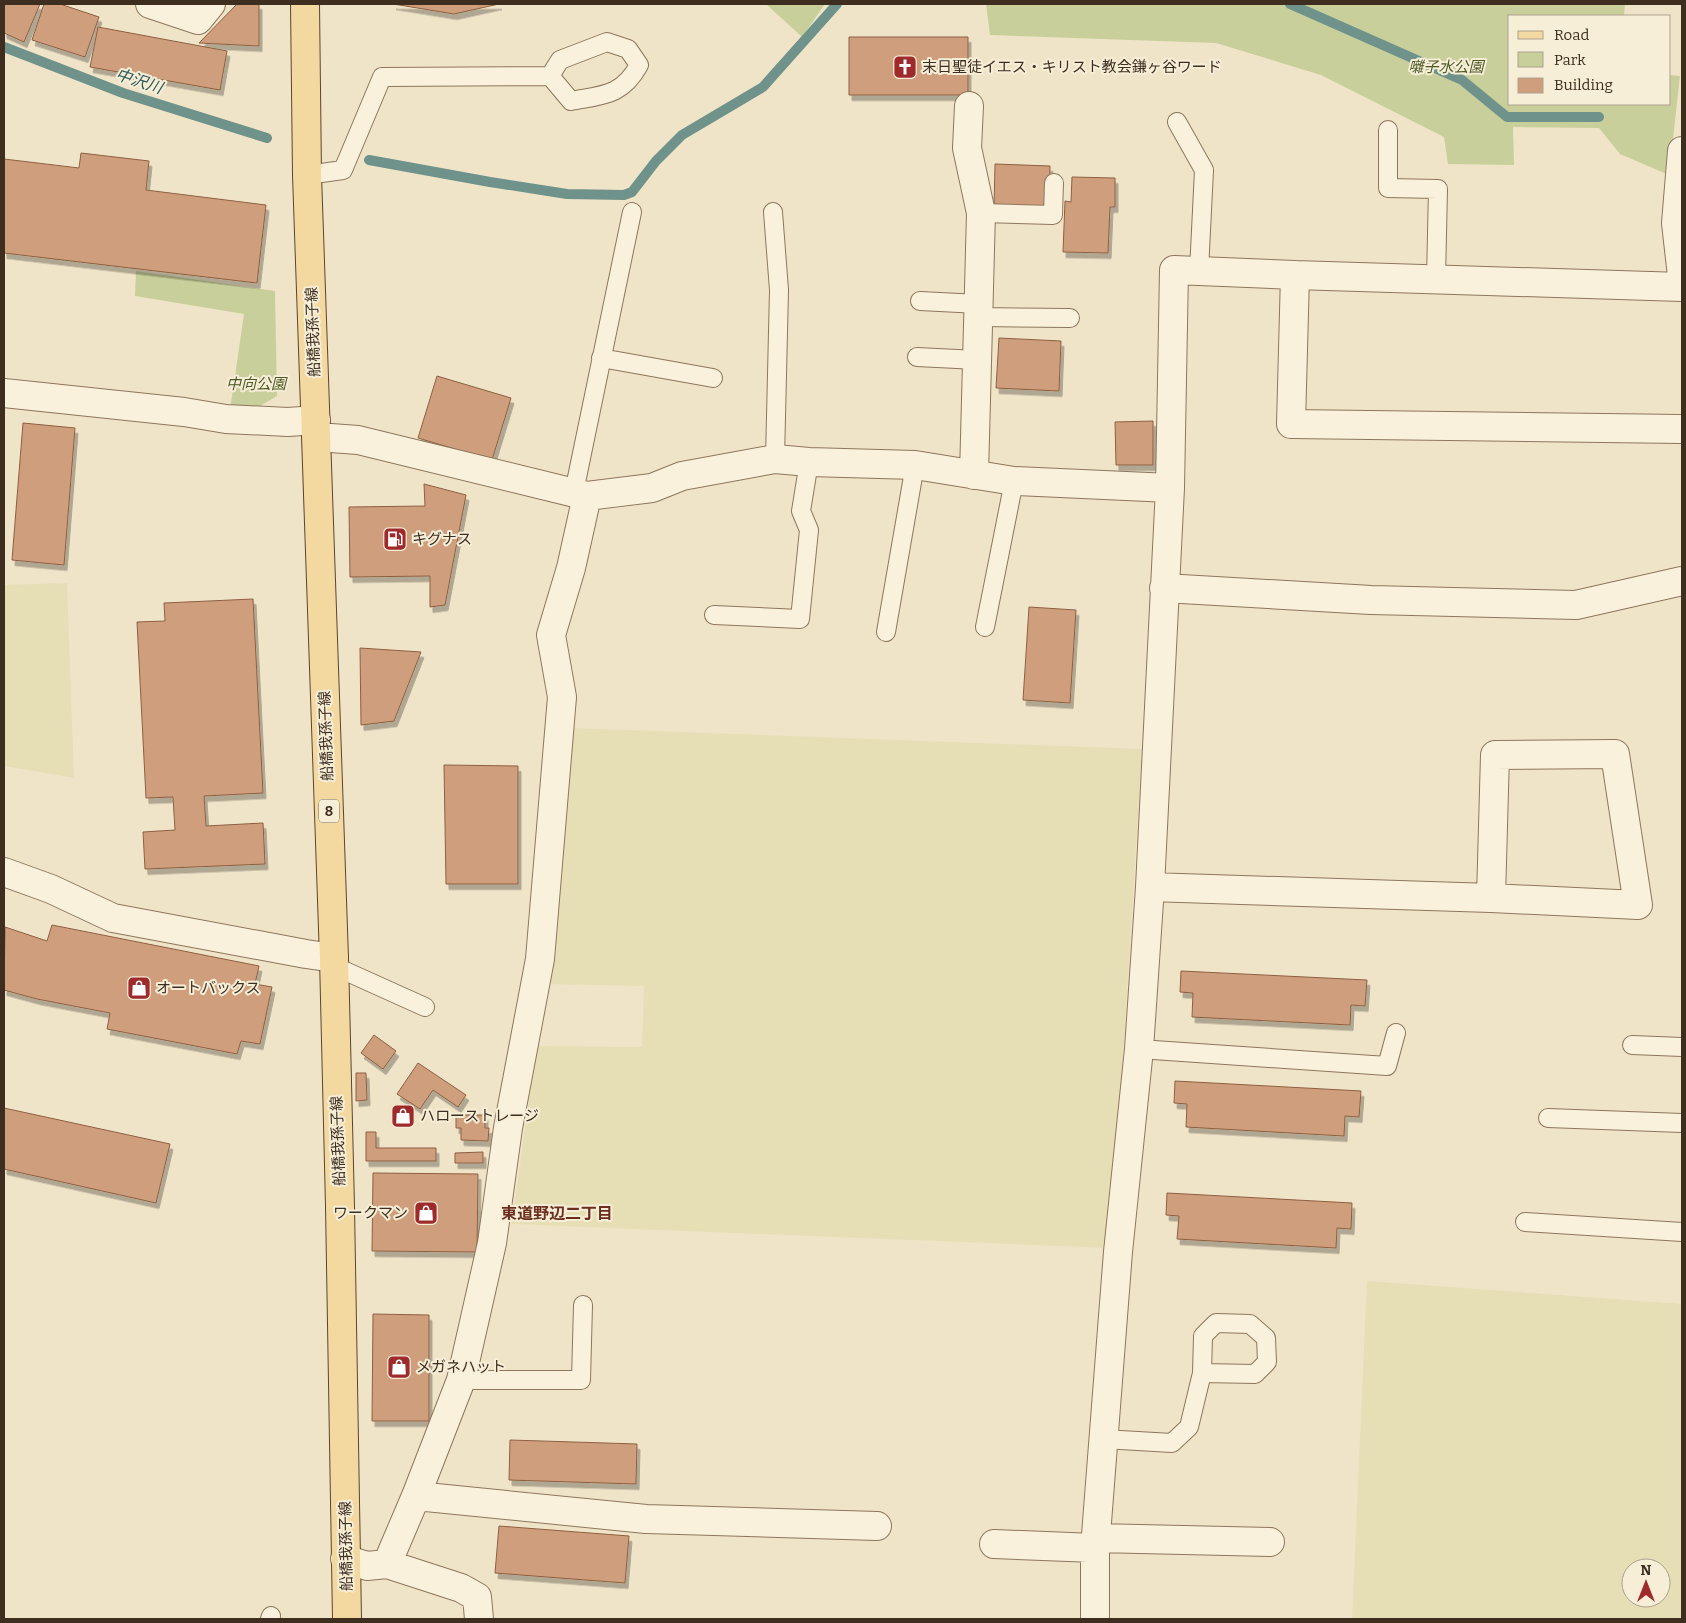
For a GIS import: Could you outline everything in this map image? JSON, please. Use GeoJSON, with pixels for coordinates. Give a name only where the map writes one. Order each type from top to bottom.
{"type":"FeatureCollection","features":[{"type":"Feature","properties":{"kind":"main road","name":"船橋我孫子線"},"geometry":{"type":"LineString","coordinates":[[305,4],[307,175],[334,962],[347,1619]]}},
{"type":"Feature","properties":{"kind":"street"},"geometry":{"type":"LineString","coordinates":[[150,4],[198,20],[211,4]]}},
{"type":"Feature","properties":{"kind":"street"},"geometry":{"type":"LineString","coordinates":[[969,106],[967,148],[981,213],[974,475]]}},
{"type":"Feature","properties":{"kind":"street"},"geometry":{"type":"LineString","coordinates":[[1682,162],[1676,223],[1682,276]]}},
{"type":"Feature","properties":{"kind":"street"},"geometry":{"type":"LineString","coordinates":[[1095,1619],[1095,1543],[1118,1252],[1138,1049],[1150,887],[1170,488],[1174,270],[1682,286]]}},
{"type":"Feature","properties":{"kind":"street"},"geometry":{"type":"LineString","coordinates":[[1295,275],[1291,424],[1682,429]]}},
{"type":"Feature","properties":{"kind":"street"},"geometry":{"type":"LineString","coordinates":[[4,392],[165,410],[226,419],[288,422],[580,494],[652,488],[682,476],[774,459],[809,462],[915,465],[1014,480],[1170,488]]}},
{"type":"Feature","properties":{"kind":"street"},"geometry":{"type":"LineString","coordinates":[[387,1564],[462,1380],[492,1243],[508,1128],[540,959],[562,697],[551,635],[571,568],[580,494]]}},
{"type":"Feature","properties":{"kind":"street"},"geometry":{"type":"LineString","coordinates":[[1164,588],[1370,600],[1576,605],[1682,581]]}},
{"type":"Feature","properties":{"kind":"street"},"geometry":{"type":"LineString","coordinates":[[1150,887],[1490,898],[1638,905],[1615,754],[1495,755],[1490,898]]}},
{"type":"Feature","properties":{"kind":"street"},"geometry":{"type":"LineString","coordinates":[[4,872],[51,888],[114,918],[306,954],[334,962]]}},
{"type":"Feature","properties":{"kind":"street"},"geometry":{"type":"LineString","coordinates":[[416,1496],[646,1519],[877,1526]]}},
{"type":"Feature","properties":{"kind":"street"},"geometry":{"type":"LineString","coordinates":[[994,1544],[1270,1542]]}},
{"type":"Feature","properties":{"kind":"street"},"geometry":{"type":"LineString","coordinates":[[346,1559],[367,1566],[387,1564],[461,1588],[476,1597],[479,1619]]}},
{"type":"Feature","properties":{"kind":"lane"},"geometry":{"type":"LineString","coordinates":[[607,42],[628,49],[639,65],[632,78],[614,92],[571,101],[550,76],[560,60],[607,42]]}},
{"type":"Feature","properties":{"kind":"lane"},"geometry":{"type":"LineString","coordinates":[[307,175],[343,170],[382,78],[550,76]]}},
{"type":"Feature","properties":{"kind":"lane"},"geometry":{"type":"LineString","coordinates":[[1177,122],[1204,170],[1199,271]]}},
{"type":"Feature","properties":{"kind":"lane"},"geometry":{"type":"LineString","coordinates":[[1388,130],[1388,188],[1438,189],[1436,279]]}},
{"type":"Feature","properties":{"kind":"lane"},"geometry":{"type":"LineString","coordinates":[[981,213],[1053,215],[1054,183]]}},
{"type":"Feature","properties":{"kind":"lane"},"geometry":{"type":"LineString","coordinates":[[580,494],[601,358],[632,212]]}},
{"type":"Feature","properties":{"kind":"lane"},"geometry":{"type":"LineString","coordinates":[[773,212],[779,290],[774,459]]}},
{"type":"Feature","properties":{"kind":"lane"},"geometry":{"type":"LineString","coordinates":[[920,301],[979,310],[1070,318]]}},
{"type":"Feature","properties":{"kind":"lane"},"geometry":{"type":"LineString","coordinates":[[917,357],[977,360]]}},
{"type":"Feature","properties":{"kind":"lane"},"geometry":{"type":"LineString","coordinates":[[601,358],[713,378]]}},
{"type":"Feature","properties":{"kind":"lane"},"geometry":{"type":"LineString","coordinates":[[714,615],[800,618],[809,530],[801,512],[809,462]]}},
{"type":"Feature","properties":{"kind":"lane"},"geometry":{"type":"LineString","coordinates":[[886,632],[915,465]]}},
{"type":"Feature","properties":{"kind":"lane"},"geometry":{"type":"LineString","coordinates":[[985,627],[1014,480]]}},
{"type":"Feature","properties":{"kind":"lane"},"geometry":{"type":"LineString","coordinates":[[334,962],[425,1008]]}},
{"type":"Feature","properties":{"kind":"lane"},"geometry":{"type":"LineString","coordinates":[[1138,1049],[1387,1066],[1396,1033]]}},
{"type":"Feature","properties":{"kind":"lane"},"geometry":{"type":"LineString","coordinates":[[1632,1045],[1682,1047]]}},
{"type":"Feature","properties":{"kind":"lane"},"geometry":{"type":"LineString","coordinates":[[1548,1118],[1682,1122]]}},
{"type":"Feature","properties":{"kind":"lane"},"geometry":{"type":"LineString","coordinates":[[1525,1222],[1682,1232]]}},
{"type":"Feature","properties":{"kind":"lane"},"geometry":{"type":"LineString","coordinates":[[462,1380],[582,1380],[583,1305]]}},
{"type":"Feature","properties":{"kind":"lane"},"geometry":{"type":"LineString","coordinates":[[1103,1439],[1172,1443],[1188,1427],[1202,1372]]}},
{"type":"Feature","properties":{"kind":"shaded area"},"geometry":{"type":"Polygon","coordinates":[[[67,583],[74,778],[4,766],[4,585],[67,583]]]}},
{"type":"Feature","properties":{"kind":"shaded area"},"geometry":{"type":"Polygon","coordinates":[[[572,728],[1142,749],[1109,1248],[512,1224],[536,1046],[642,1047],[644,986],[545,984],[572,728]]]}},
{"type":"Feature","properties":{"kind":"shaded area"},"geometry":{"type":"Polygon","coordinates":[[[1367,1281],[1682,1304],[1682,1619],[1352,1619],[1367,1281]]]}},
{"type":"Feature","properties":{"kind":"green space"},"geometry":{"type":"Polygon","coordinates":[[[766,4],[825,4],[802,37],[766,4]]]}},
{"type":"Feature","properties":{"kind":"green space","name":"囃子水公園"},"geometry":{"type":"Polygon","coordinates":[[[986,4],[1625,4],[1624,15],[1508,15],[1508,105],[1671,105],[1671,75],[1680,76],[1669,175],[1620,154],[1599,128],[1513,127],[1514,165],[1448,164],[1444,137],[1321,75],[1216,43],[990,35],[986,4]]]}},
{"type":"Feature","properties":{"kind":"green space","name":"中向公園"},"geometry":{"type":"Polygon","coordinates":[[[136,271],[275,291],[277,396],[255,409],[230,410],[244,314],[135,296],[136,271]]]}},
{"type":"Feature","properties":{"kind":"building"},"geometry":{"type":"Polygon","coordinates":[[[4,4],[40,4],[24,42],[4,33],[4,4]]]}},
{"type":"Feature","properties":{"kind":"building"},"geometry":{"type":"Polygon","coordinates":[[[44,4],[60,4],[99,17],[85,57],[32,40],[44,4]]]}},
{"type":"Feature","properties":{"kind":"building"},"geometry":{"type":"Polygon","coordinates":[[[237,4],[259,4],[259,46],[199,43],[237,4]]]}},
{"type":"Feature","properties":{"kind":"building"},"geometry":{"type":"Polygon","coordinates":[[[393,4],[499,4],[454,14],[393,4]]]}},
{"type":"Feature","properties":{"kind":"building"},"geometry":{"type":"Polygon","coordinates":[[[98,27],[227,51],[220,90],[90,67],[98,27]]]}},
{"type":"Feature","properties":{"kind":"building"},"geometry":{"type":"Polygon","coordinates":[[[849,37],[968,37],[968,95],[849,95],[849,37]]]}},
{"type":"Feature","properties":{"kind":"building"},"geometry":{"type":"Polygon","coordinates":[[[81,153],[149,161],[146,190],[266,205],[257,283],[4,253],[4,159],[79,168],[81,153]]]}},
{"type":"Feature","properties":{"kind":"building"},"geometry":{"type":"Polygon","coordinates":[[[995,164],[1050,166],[1049,211],[994,209],[995,164]]]}},
{"type":"Feature","properties":{"kind":"building"},"geometry":{"type":"Polygon","coordinates":[[[1072,177],[1115,178],[1115,207],[1110,207],[1108,253],[1063,252],[1065,201],[1071,202],[1072,177]]]}},
{"type":"Feature","properties":{"kind":"building"},"geometry":{"type":"Polygon","coordinates":[[[999,338],[1061,341],[1059,391],[996,388],[999,338]]]}},
{"type":"Feature","properties":{"kind":"building"},"geometry":{"type":"Polygon","coordinates":[[[437,376],[511,398],[492,460],[418,438],[437,376]]]}},
{"type":"Feature","properties":{"kind":"building"},"geometry":{"type":"Polygon","coordinates":[[[1153,421],[1153,465],[1116,465],[1115,422],[1153,421]]]}},
{"type":"Feature","properties":{"kind":"building"},"geometry":{"type":"Polygon","coordinates":[[[23,423],[75,428],[64,565],[12,560],[23,423]]]}},
{"type":"Feature","properties":{"kind":"building"},"geometry":{"type":"Polygon","coordinates":[[[424,484],[466,495],[445,605],[430,607],[430,576],[350,577],[349,507],[425,506],[424,484]]]}},
{"type":"Feature","properties":{"kind":"building"},"geometry":{"type":"Polygon","coordinates":[[[253,599],[263,793],[204,796],[206,826],[263,823],[265,864],[145,869],[143,832],[175,830],[173,797],[146,798],[137,622],[165,621],[164,603],[253,599]]]}},
{"type":"Feature","properties":{"kind":"building"},"geometry":{"type":"Polygon","coordinates":[[[1029,607],[1076,610],[1070,703],[1023,700],[1029,607]]]}},
{"type":"Feature","properties":{"kind":"building"},"geometry":{"type":"Polygon","coordinates":[[[360,648],[421,652],[394,721],[361,725],[360,648]]]}},
{"type":"Feature","properties":{"kind":"building"},"geometry":{"type":"Polygon","coordinates":[[[444,765],[518,766],[518,884],[446,884],[444,765]]]}},
{"type":"Feature","properties":{"kind":"building"},"geometry":{"type":"Polygon","coordinates":[[[52,925],[259,966],[255,984],[272,987],[260,1044],[241,1041],[237,1054],[107,1029],[110,1013],[37,999],[4,990],[5,927],[47,941],[52,925]]]}},
{"type":"Feature","properties":{"kind":"building"},"geometry":{"type":"Polygon","coordinates":[[[1181,971],[1367,980],[1365,1006],[1351,1005],[1350,1025],[1192,1017],[1193,993],[1180,992],[1181,971]]]}},
{"type":"Feature","properties":{"kind":"building"},"geometry":{"type":"Polygon","coordinates":[[[374,1035],[396,1051],[383,1069],[361,1053],[374,1035]]]}},
{"type":"Feature","properties":{"kind":"building"},"geometry":{"type":"Polygon","coordinates":[[[418,1063],[466,1095],[458,1107],[433,1090],[420,1109],[397,1094],[418,1063]]]}},
{"type":"Feature","properties":{"kind":"building"},"geometry":{"type":"Polygon","coordinates":[[[356,1073],[366,1073],[367,1100],[356,1101],[356,1073]]]}},
{"type":"Feature","properties":{"kind":"building"},"geometry":{"type":"Polygon","coordinates":[[[1175,1081],[1361,1091],[1359,1117],[1345,1116],[1344,1136],[1186,1127],[1187,1104],[1174,1103],[1175,1081]]]}},
{"type":"Feature","properties":{"kind":"building"},"geometry":{"type":"Polygon","coordinates":[[[4,1108],[170,1144],[156,1203],[4,1169],[4,1108]]]}},
{"type":"Feature","properties":{"kind":"building"},"geometry":{"type":"Polygon","coordinates":[[[456,1115],[485,1115],[485,1128],[489,1128],[488,1141],[461,1140],[461,1128],[456,1128],[456,1115]]]}},
{"type":"Feature","properties":{"kind":"building"},"geometry":{"type":"Polygon","coordinates":[[[366,1132],[376,1132],[376,1148],[436,1148],[436,1161],[366,1161],[366,1132]]]}},
{"type":"Feature","properties":{"kind":"building"},"geometry":{"type":"Polygon","coordinates":[[[483,1152],[483,1163],[455,1163],[455,1153],[483,1152]]]}},
{"type":"Feature","properties":{"kind":"building"},"geometry":{"type":"Polygon","coordinates":[[[373,1173],[478,1174],[477,1252],[372,1251],[373,1173]]]}},
{"type":"Feature","properties":{"kind":"building"},"geometry":{"type":"Polygon","coordinates":[[[1167,1193],[1352,1203],[1351,1229],[1337,1228],[1336,1248],[1177,1239],[1179,1216],[1166,1215],[1167,1193]]]}},
{"type":"Feature","properties":{"kind":"building"},"geometry":{"type":"Polygon","coordinates":[[[373,1314],[429,1315],[429,1421],[372,1421],[373,1314]]]}},
{"type":"Feature","properties":{"kind":"building"},"geometry":{"type":"Polygon","coordinates":[[[510,1440],[637,1444],[636,1484],[509,1480],[510,1440]]]}},
{"type":"Feature","properties":{"kind":"building"},"geometry":{"type":"Polygon","coordinates":[[[499,1526],[629,1536],[625,1583],[495,1573],[499,1526]]]}},
{"type":"Feature","properties":{"kind":"waterway"},"geometry":{"type":"LineString","coordinates":[[369,160],[567,194],[624,195],[632,192],[656,161],[682,135],[763,87],[837,4]]}},
{"type":"Feature","properties":{"kind":"waterway"},"geometry":{"type":"LineString","coordinates":[[1290,4],[1462,80],[1507,117],[1599,117]]}},
{"type":"Feature","properties":{"kind":"waterway","name":"中沢川"},"geometry":{"type":"LineString","coordinates":[[4,47],[123,93],[267,138]]}},
{"type":"Feature","properties":{"kind":"place","name":"末日聖徒イエス・キリスト教会鎌ヶ谷ワード"},"geometry":{"type":"Point","coordinates":[905,67]}},
{"type":"Feature","properties":{"kind":"place","name":"キグナス"},"geometry":{"type":"Point","coordinates":[395,539]}},
{"type":"Feature","properties":{"kind":"place","name":"オートバックス"},"geometry":{"type":"Point","coordinates":[139,988]}},
{"type":"Feature","properties":{"kind":"place","name":"ハローストレージ"},"geometry":{"type":"Point","coordinates":[403,1116]}},
{"type":"Feature","properties":{"kind":"place","name":"ワークマン"},"geometry":{"type":"Point","coordinates":[426,1213]}},
{"type":"Feature","properties":{"kind":"place","name":"メガネハット"},"geometry":{"type":"Point","coordinates":[399,1367]}},
{"type":"Feature","properties":{"kind":"district","name":"東道野辺二丁目"},"geometry":{"type":"Point","coordinates":[557,1213]}}]}
